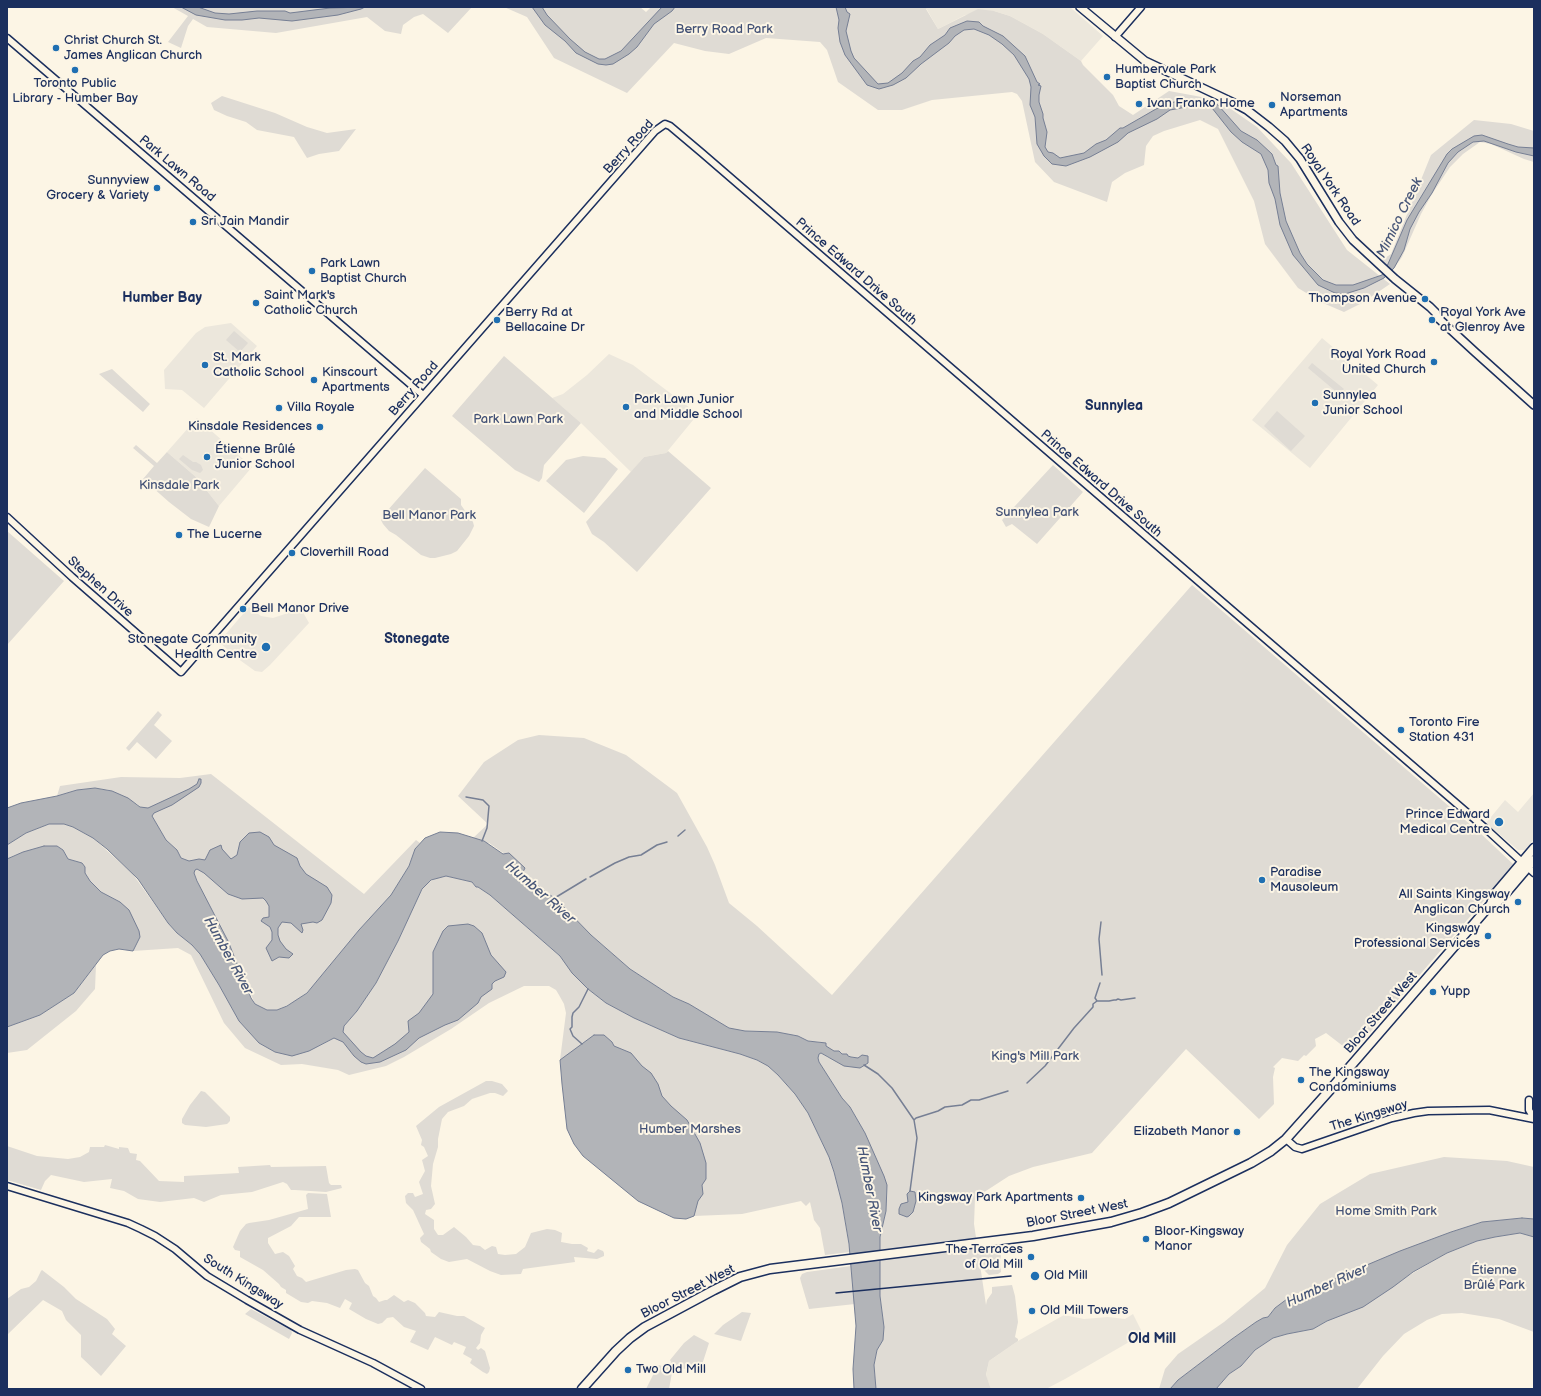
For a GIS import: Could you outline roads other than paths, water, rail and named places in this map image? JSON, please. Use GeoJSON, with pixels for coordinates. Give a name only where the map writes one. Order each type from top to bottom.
{"type":"FeatureCollection","features":[{"type":"Feature","properties":{"kind":"main road","name":"Royal York Road"},"geometry":{"type":"LineString","coordinates":[[1080,7],[1145,61],[1234,103],[1247,110],[1270,127],[1300,159],[1348,234],[1378,264],[1433,310],[1437,316],[1534,405]]}},
{"type":"Feature","properties":{"kind":"main road","name":"Bloor Street West"},"geometry":{"type":"LineString","coordinates":[[1528,868],[1534,848]]}},
{"type":"Feature","properties":{"kind":"main road","name":"Bloor Street West"},"geometry":{"type":"LineString","coordinates":[[582,1389],[616,1351],[630,1338],[652,1322],[740,1277],[770,1269],[994,1240],[1081,1228],[1111,1222],[1142,1213],[1176,1200],[1242,1168],[1265,1155],[1286,1139],[1491,904],[1500,900],[1534,860]]}},
{"type":"Feature","properties":{"kind":"street"},"geometry":{"type":"LineString","coordinates":[[1115,37],[1141,7]]}},
{"type":"Feature","properties":{"kind":"street","name":"Park Lawn Road"},"geometry":{"type":"LineString","coordinates":[[7,38],[423,395]]}},
{"type":"Feature","properties":{"kind":"street","name":"Berry Road"},"geometry":{"type":"LineString","coordinates":[[181,672],[658,128],[665,124]]}},
{"type":"Feature","properties":{"kind":"street","name":"Prince Edward Drive South"},"geometry":{"type":"LineString","coordinates":[[665,124],[670,126],[702,153],[1485,828],[1528,868]]}},
{"type":"Feature","properties":{"kind":"street","name":"Stephen Drive"},"geometry":{"type":"LineString","coordinates":[[7,517],[72,577],[181,672]]}},
{"type":"Feature","properties":{"kind":"street"},"geometry":{"type":"LineString","coordinates":[[1529,1100],[1529,1110],[1534,1118]]}},
{"type":"Feature","properties":{"kind":"street","name":"The Kingsway"},"geometry":{"type":"LineString","coordinates":[[1286,1139],[1295,1147],[1302,1149],[1392,1118],[1428,1111],[1489,1110],[1534,1118]]}},
{"type":"Feature","properties":{"kind":"street","name":"South Kingsway"},"geometry":{"type":"LineString","coordinates":[[7,1186],[122,1221],[141,1229],[175,1249],[207,1276],[247,1300],[300,1330],[373,1363],[421,1389]]}},
{"type":"Feature","properties":{"kind":"water"},"geometry":{"type":"Polygon","coordinates":[[[181,7],[198,7],[215,13],[229,14],[257,11],[285,11],[290,13],[330,8],[365,7],[338,15],[292,21],[259,18],[225,20],[196,15],[181,7]]]}},
{"type":"Feature","properties":{"kind":"water"},"geometry":{"type":"Polygon","coordinates":[[[532,7],[542,7],[547,15],[585,52],[599,59],[605,59],[621,51],[662,7],[675,7],[672,11],[654,24],[637,47],[629,54],[613,64],[606,65],[598,64],[576,53],[565,41],[545,25],[532,7]]]}},
{"type":"Feature","properties":{"kind":"water"},"geometry":{"type":"Polygon","coordinates":[[[836,7],[845,7],[847,12],[850,14],[846,31],[851,51],[854,58],[878,84],[888,83],[902,73],[913,61],[920,57],[930,45],[945,35],[950,28],[967,21],[979,22],[983,26],[1003,36],[1025,56],[1037,82],[1040,84],[1038,85],[1041,86],[1039,102],[1047,132],[1045,147],[1048,152],[1053,153],[1060,158],[1084,153],[1096,144],[1106,140],[1120,128],[1123,128],[1156,109],[1174,102],[1202,100],[1218,105],[1241,131],[1257,140],[1272,154],[1276,165],[1278,166],[1280,193],[1286,221],[1300,253],[1307,264],[1323,280],[1336,285],[1353,285],[1382,275],[1407,220],[1447,154],[1452,149],[1474,136],[1482,135],[1518,147],[1534,148],[1534,156],[1516,152],[1484,141],[1473,142],[1458,152],[1448,163],[1432,193],[1419,212],[1410,229],[1404,250],[1394,268],[1384,278],[1364,288],[1345,294],[1335,293],[1318,285],[1293,255],[1280,225],[1275,199],[1269,183],[1268,170],[1261,154],[1242,142],[1231,132],[1212,108],[1197,105],[1170,110],[1157,119],[1128,133],[1118,142],[1090,157],[1066,166],[1052,164],[1044,156],[1037,144],[1035,117],[1030,105],[1031,87],[1029,79],[1014,55],[1002,44],[989,35],[974,29],[964,30],[921,64],[906,78],[893,85],[879,89],[867,85],[845,55],[840,42],[838,28],[839,20],[836,7]]]}},
{"type":"Feature","properties":{"kind":"water","name":"Humber River"},"geometry":{"type":"Polygon","coordinates":[[[199,779],[201,779],[201,783],[199,787],[172,805],[154,813],[152,816],[166,840],[177,850],[181,858],[189,861],[199,859],[205,860],[210,850],[221,845],[222,849],[231,859],[237,855],[240,842],[249,833],[260,832],[269,837],[274,845],[297,858],[300,866],[306,874],[327,887],[332,895],[331,903],[322,920],[317,923],[313,922],[301,924],[303,930],[302,933],[291,923],[282,922],[278,928],[280,941],[286,949],[293,954],[289,958],[279,957],[272,961],[266,948],[272,940],[272,932],[270,927],[261,921],[263,918],[269,917],[269,906],[266,901],[263,898],[242,899],[228,894],[204,873],[197,869],[195,870],[194,873],[197,881],[228,941],[251,998],[255,1004],[267,1010],[277,1010],[287,1006],[307,993],[359,930],[391,895],[409,866],[415,849],[425,838],[440,832],[458,833],[484,841],[503,854],[509,853],[525,868],[523,872],[557,900],[591,935],[630,969],[673,997],[689,1004],[729,1028],[745,1031],[777,1032],[798,1036],[808,1041],[826,1043],[826,1046],[834,1051],[839,1051],[842,1054],[847,1054],[851,1057],[858,1058],[862,1055],[868,1056],[868,1063],[860,1068],[844,1066],[821,1053],[819,1054],[818,1058],[819,1062],[842,1098],[850,1107],[865,1133],[887,1185],[886,1211],[880,1237],[880,1296],[884,1327],[883,1340],[877,1350],[874,1365],[876,1389],[854,1389],[853,1369],[856,1326],[849,1244],[842,1203],[829,1157],[808,1113],[795,1094],[768,1066],[740,1054],[679,1038],[634,1018],[606,1003],[588,989],[572,973],[560,956],[490,895],[476,887],[472,882],[446,876],[431,880],[422,889],[398,941],[376,983],[357,1011],[344,1026],[343,1032],[361,1052],[366,1056],[373,1058],[395,1044],[409,1032],[408,1021],[419,1013],[433,994],[433,952],[443,931],[448,926],[468,924],[474,926],[482,933],[491,955],[506,972],[504,977],[495,981],[492,984],[492,989],[481,997],[478,1003],[458,1020],[419,1038],[406,1050],[380,1062],[366,1064],[361,1062],[343,1042],[334,1038],[309,1051],[292,1056],[275,1052],[259,1043],[239,1021],[200,954],[168,923],[138,879],[107,849],[93,838],[73,827],[64,824],[49,824],[26,833],[7,845],[7,808],[21,803],[57,796],[77,790],[95,788],[112,791],[128,798],[140,807],[148,808],[189,789],[197,784],[199,779]]]}},
{"type":"Feature","properties":{"kind":"water"},"geometry":{"type":"Polygon","coordinates":[[[44,846],[57,846],[63,850],[68,859],[82,863],[85,867],[85,873],[90,881],[101,892],[120,902],[129,910],[139,931],[140,937],[133,951],[119,949],[110,951],[103,955],[74,993],[40,1015],[7,1027],[7,859],[23,852],[44,846]]]}},
{"type":"Feature","properties":{"kind":"water"},"geometry":{"type":"Polygon","coordinates":[[[594,1035],[604,1035],[612,1042],[614,1046],[631,1053],[642,1066],[651,1073],[658,1084],[662,1096],[687,1120],[700,1143],[706,1163],[706,1179],[702,1185],[703,1194],[698,1201],[694,1216],[686,1219],[674,1218],[638,1201],[583,1156],[574,1144],[567,1129],[560,1060],[594,1035]]]}},
{"type":"Feature","properties":{"kind":"water"},"geometry":{"type":"Polygon","coordinates":[[[910,1191],[915,1192],[916,1201],[913,1212],[907,1217],[899,1214],[899,1209],[901,1204],[908,1202],[907,1194],[910,1191]]]}},
{"type":"Feature","properties":{"kind":"water","name":"Humber River"},"geometry":{"type":"Polygon","coordinates":[[[1522,1218],[1534,1219],[1534,1237],[1520,1233],[1495,1237],[1477,1241],[1447,1253],[1413,1272],[1363,1307],[1327,1321],[1313,1329],[1273,1338],[1255,1350],[1241,1366],[1229,1374],[1216,1389],[1170,1389],[1178,1380],[1232,1339],[1256,1322],[1268,1317],[1275,1308],[1287,1299],[1304,1292],[1324,1287],[1336,1278],[1400,1251],[1451,1232],[1482,1222],[1522,1218]]]}},
{"type":"Feature","properties":{"kind":"waterway"},"geometry":{"type":"LineString","coordinates":[[466,797],[483,800],[489,806],[487,828],[482,841]]}},
{"type":"Feature","properties":{"kind":"waterway"},"geometry":{"type":"LineString","coordinates":[[678,836],[685,830]]}},
{"type":"Feature","properties":{"kind":"waterway"},"geometry":{"type":"LineString","coordinates":[[590,877],[615,863],[629,857],[641,855],[657,845],[667,842]]}},
{"type":"Feature","properties":{"kind":"waterway","name":"Humber River"},"geometry":{"type":"LineString","coordinates":[[553,899],[586,879]]}},
{"type":"Feature","properties":{"kind":"waterway"},"geometry":{"type":"LineString","coordinates":[[1101,922],[1099,939],[1102,975]]}},
{"type":"Feature","properties":{"kind":"waterway"},"geometry":{"type":"LineString","coordinates":[[1097,1001],[1095,998],[1100,983]]}},
{"type":"Feature","properties":{"kind":"waterway"},"geometry":{"type":"LineString","coordinates":[[582,1044],[573,1036],[570,1029],[572,1027],[573,1013],[579,1007],[588,989]]}},
{"type":"Feature","properties":{"kind":"waterway"},"geometry":{"type":"LineString","coordinates":[[1027,1083],[1045,1066],[1074,1028],[1093,1007],[1093,1004],[1097,1001],[1135,998]]}},
{"type":"Feature","properties":{"kind":"waterway"},"geometry":{"type":"LineString","coordinates":[[864,1065],[878,1074],[892,1088],[914,1120],[917,1138],[910,1191]]}},
{"type":"Feature","properties":{"kind":"waterway"},"geometry":{"type":"LineString","coordinates":[[914,1120],[945,1107],[962,1105],[971,1100],[979,1100],[1008,1091]]}},
{"type":"Feature","properties":{"kind":"railway"},"geometry":{"type":"LineString","coordinates":[[836,1293],[1011,1276]]}},
{"type":"Feature","properties":{"kind":"place","name":"Christ Church St. James Anglican Church"},"geometry":{"type":"Point","coordinates":[56,48]}},
{"type":"Feature","properties":{"kind":"place","name":"Toronto Public Library - Humber Bay"},"geometry":{"type":"Point","coordinates":[75,70]}},
{"type":"Feature","properties":{"kind":"place","name":"Humbervale Park Baptist Church"},"geometry":{"type":"Point","coordinates":[1107,77]}},
{"type":"Feature","properties":{"kind":"place","name":"Ivan Franko Home"},"geometry":{"type":"Point","coordinates":[1139,104]}},
{"type":"Feature","properties":{"kind":"place","name":"Norseman Apartments"},"geometry":{"type":"Point","coordinates":[1272,105]}},
{"type":"Feature","properties":{"kind":"place","name":"Sunnyview Grocery & Variety"},"geometry":{"type":"Point","coordinates":[157,188]}},
{"type":"Feature","properties":{"kind":"place","name":"Sri Jain Mandir"},"geometry":{"type":"Point","coordinates":[193,222]}},
{"type":"Feature","properties":{"kind":"place","name":"Park Lawn Baptist Church"},"geometry":{"type":"Point","coordinates":[312,271]}},
{"type":"Feature","properties":{"kind":"place","name":"Thompson Avenue"},"geometry":{"type":"Point","coordinates":[1425,299]}},
{"type":"Feature","properties":{"kind":"place","name":"Saint Mark's Catholic Church"},"geometry":{"type":"Point","coordinates":[256,303]}},
{"type":"Feature","properties":{"kind":"place","name":"Berry Rd at Bellacaine Dr"},"geometry":{"type":"Point","coordinates":[497,320]}},
{"type":"Feature","properties":{"kind":"place","name":"Royal York Ave at Glenroy Ave"},"geometry":{"type":"Point","coordinates":[1432,320]}},
{"type":"Feature","properties":{"kind":"place","name":"Royal York Road United Church"},"geometry":{"type":"Point","coordinates":[1434,362]}},
{"type":"Feature","properties":{"kind":"place","name":"St. Mark Catholic School"},"geometry":{"type":"Point","coordinates":[205,365]}},
{"type":"Feature","properties":{"kind":"place","name":"Kinscourt Apartments"},"geometry":{"type":"Point","coordinates":[314,380]}},
{"type":"Feature","properties":{"kind":"place","name":"Sunnylea Junior School"},"geometry":{"type":"Point","coordinates":[1315,403]}},
{"type":"Feature","properties":{"kind":"place","name":"Park Lawn Junior and Middle School"},"geometry":{"type":"Point","coordinates":[626,407]}},
{"type":"Feature","properties":{"kind":"place","name":"Villa Royale"},"geometry":{"type":"Point","coordinates":[279,408]}},
{"type":"Feature","properties":{"kind":"place","name":"Kinsdale Residences"},"geometry":{"type":"Point","coordinates":[320,427]}},
{"type":"Feature","properties":{"kind":"place","name":"Étienne Brûlé Junior School"},"geometry":{"type":"Point","coordinates":[207,457]}},
{"type":"Feature","properties":{"kind":"place","name":"The Lucerne"},"geometry":{"type":"Point","coordinates":[179,535]}},
{"type":"Feature","properties":{"kind":"place","name":"Cloverhill Road"},"geometry":{"type":"Point","coordinates":[292,553]}},
{"type":"Feature","properties":{"kind":"place","name":"Bell Manor Drive"},"geometry":{"type":"Point","coordinates":[243,609]}},
{"type":"Feature","properties":{"kind":"place","name":"Stonegate Community Health Centre"},"geometry":{"type":"Point","coordinates":[266,647]}},
{"type":"Feature","properties":{"kind":"place","name":"Toronto Fire Station 431"},"geometry":{"type":"Point","coordinates":[1401,730]}},
{"type":"Feature","properties":{"kind":"place","name":"Prince Edward Medical Centre"},"geometry":{"type":"Point","coordinates":[1499,822]}},
{"type":"Feature","properties":{"kind":"place","name":"Paradise Mausoleum"},"geometry":{"type":"Point","coordinates":[1262,880]}},
{"type":"Feature","properties":{"kind":"place","name":"All Saints Kingsway Anglican Church"},"geometry":{"type":"Point","coordinates":[1518,902]}},
{"type":"Feature","properties":{"kind":"place","name":"Kingsway Professional Services"},"geometry":{"type":"Point","coordinates":[1488,936]}},
{"type":"Feature","properties":{"kind":"place","name":"Yupp"},"geometry":{"type":"Point","coordinates":[1433,992]}},
{"type":"Feature","properties":{"kind":"place","name":"The Kingsway Condominiums"},"geometry":{"type":"Point","coordinates":[1301,1080]}},
{"type":"Feature","properties":{"kind":"place","name":"Elizabeth Manor"},"geometry":{"type":"Point","coordinates":[1237,1132]}},
{"type":"Feature","properties":{"kind":"place","name":"Kingsway Park Apartments"},"geometry":{"type":"Point","coordinates":[1081,1198]}},
{"type":"Feature","properties":{"kind":"place","name":"Bloor-Kingsway Manor"},"geometry":{"type":"Point","coordinates":[1146,1239]}},
{"type":"Feature","properties":{"kind":"place","name":"The Terraces of Old Mill"},"geometry":{"type":"Point","coordinates":[1031,1257]}},
{"type":"Feature","properties":{"kind":"place","name":"Old Mill"},"geometry":{"type":"Point","coordinates":[1035,1276]}},
{"type":"Feature","properties":{"kind":"place","name":"Old Mill Towers"},"geometry":{"type":"Point","coordinates":[1032,1311]}},
{"type":"Feature","properties":{"kind":"place","name":"Two Old Mill"},"geometry":{"type":"Point","coordinates":[628,1370]}},
{"type":"Feature","properties":{"kind":"district","name":"Humber Bay"},"geometry":{"type":"Point","coordinates":[162,298]}},
{"type":"Feature","properties":{"kind":"district","name":"Sunnylea"},"geometry":{"type":"Point","coordinates":[1114,406]}},
{"type":"Feature","properties":{"kind":"district","name":"Stonegate"},"geometry":{"type":"Point","coordinates":[417,639]}},
{"type":"Feature","properties":{"kind":"district","name":"Old Mill"},"geometry":{"type":"Point","coordinates":[1152,1339]}},
{"type":"Feature","properties":{"kind":"park label","name":"Berry Road Park"},"geometry":{"type":"Point","coordinates":[724,30]}},
{"type":"Feature","properties":{"kind":"park label","name":"Park Lawn Park"},"geometry":{"type":"Point","coordinates":[518,420]}},
{"type":"Feature","properties":{"kind":"park label","name":"Kinsdale Park"},"geometry":{"type":"Point","coordinates":[179,486]}},
{"type":"Feature","properties":{"kind":"park label","name":"Sunnylea Park"},"geometry":{"type":"Point","coordinates":[1037,513]}},
{"type":"Feature","properties":{"kind":"park label","name":"Bell Manor Park"},"geometry":{"type":"Point","coordinates":[429,516]}},
{"type":"Feature","properties":{"kind":"park label","name":"King's Mill Park"},"geometry":{"type":"Point","coordinates":[1035,1057]}},
{"type":"Feature","properties":{"kind":"park label","name":"Humber Marshes"},"geometry":{"type":"Point","coordinates":[690,1130]}},
{"type":"Feature","properties":{"kind":"park label","name":"Home Smith Park"},"geometry":{"type":"Point","coordinates":[1386,1212]}},
{"type":"Feature","properties":{"kind":"park label","name":"Étienne Brûlé Park"},"geometry":{"type":"Point","coordinates":[1494,1278]}},
{"type":"Feature","properties":{"kind":"water label","name":"Mimico Creek"},"geometry":{"type":"Point","coordinates":[1400,218]}}]}
